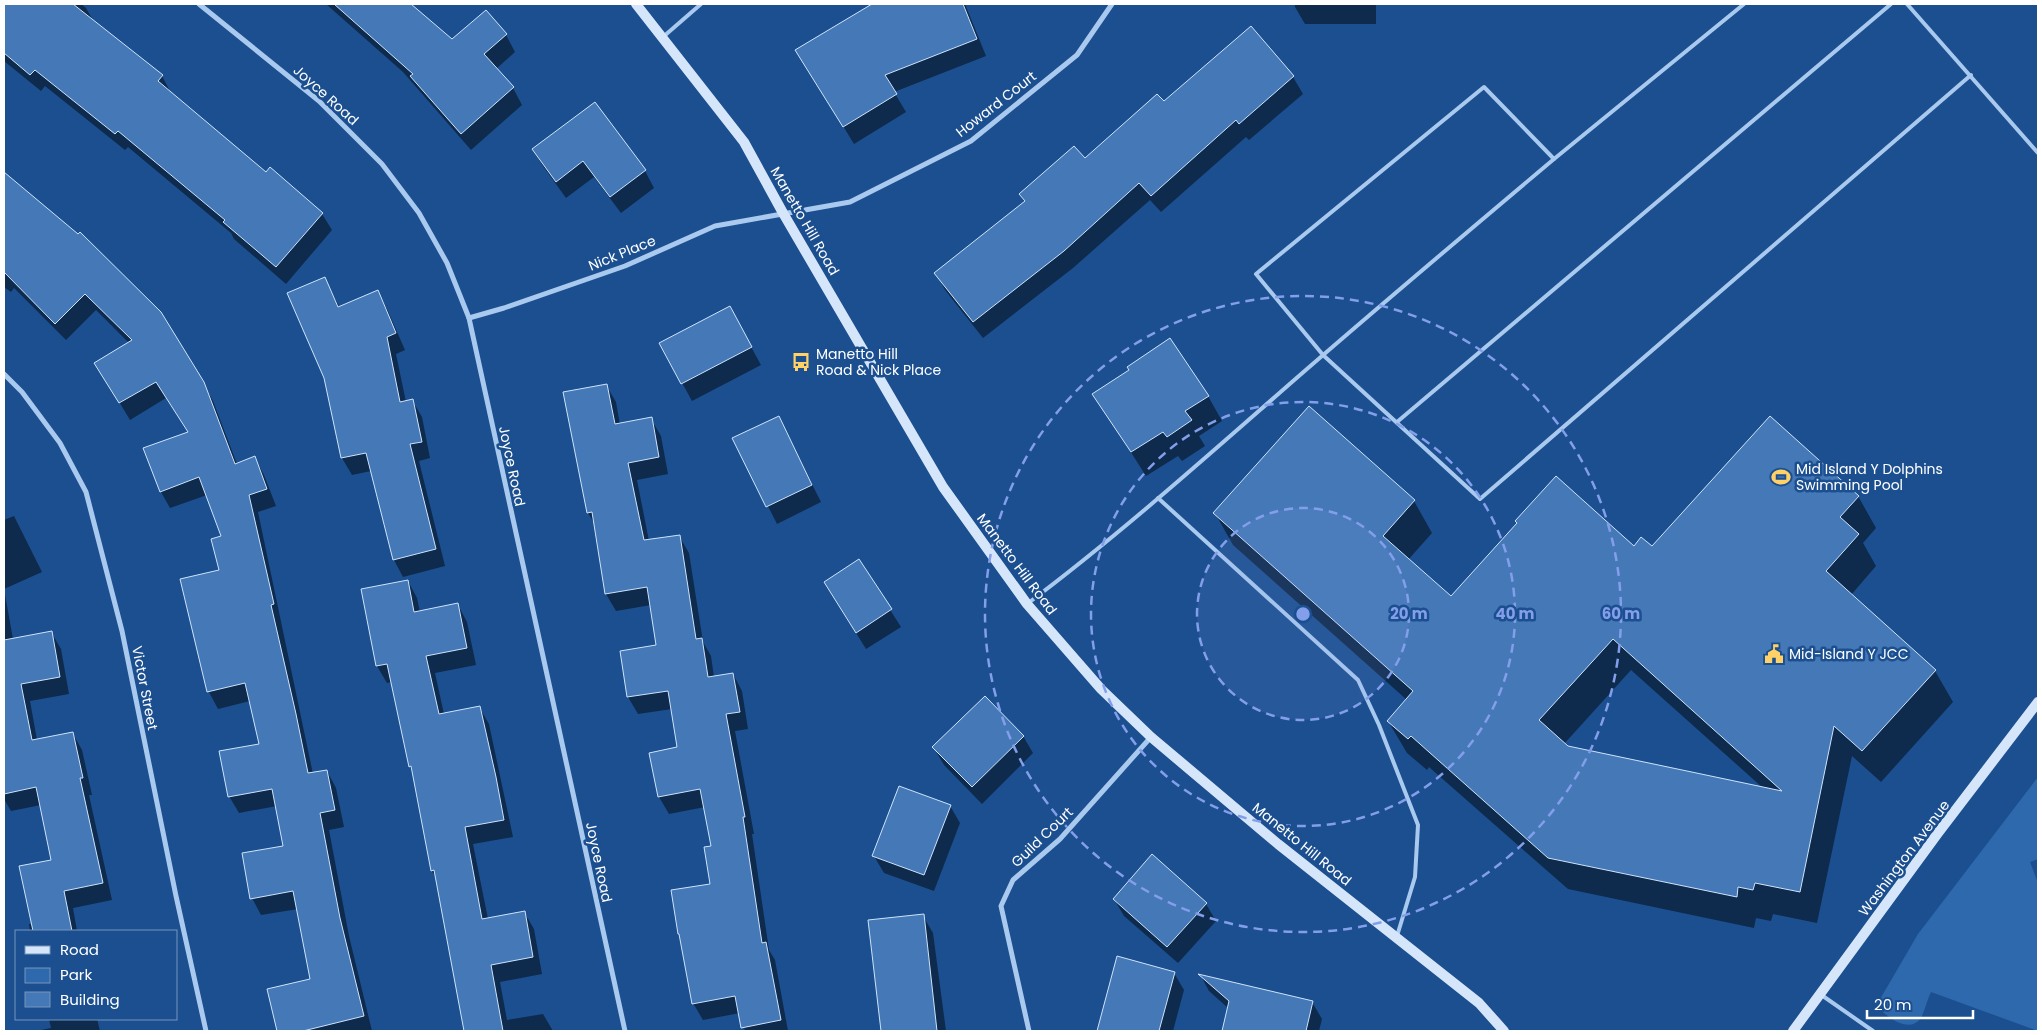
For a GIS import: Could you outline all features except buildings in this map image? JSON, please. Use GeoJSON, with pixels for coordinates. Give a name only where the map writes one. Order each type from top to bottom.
{"type":"FeatureCollection","features":[{"type":"Feature","properties":{"kind":"main road","name":"Manetto Hill Road"},"geometry":{"type":"LineString","coordinates":[[636,4],[744,142],[783,213],[943,487],[1028,604],[1101,689],[1151,737],[1278,844],[1479,1003],[1504,1031]]}},
{"type":"Feature","properties":{"kind":"main road","name":"Washington Avenue"},"geometry":{"type":"LineString","coordinates":[[1793,1031],[1938,833],[2038,702]]}},
{"type":"Feature","properties":{"kind":"street","name":"Joyce Road"},"geometry":{"type":"LineString","coordinates":[[199,4],[319,101],[382,164],[424,222],[447,263],[468,318],[624,1031]]}},
{"type":"Feature","properties":{"kind":"street","name":"Howard Court"},"geometry":{"type":"LineString","coordinates":[[783,213],[850,202],[971,141],[1077,54],[1112,4]]}},
{"type":"Feature","properties":{"kind":"street","name":"Nick Place"},"geometry":{"type":"LineString","coordinates":[[468,318],[504,308],[625,266],[715,226],[783,213]]}},
{"type":"Feature","properties":{"kind":"street","name":"Victor Street"},"geometry":{"type":"LineString","coordinates":[[4,374],[22,392],[60,443],[86,492],[122,631],[176,896],[206,1031]]}},
{"type":"Feature","properties":{"kind":"street","name":"Guild Court"},"geometry":{"type":"LineString","coordinates":[[1029,1031],[1001,906],[1013,880],[1060,839],[1151,737]]}},
{"type":"Feature","properties":{"kind":"lane"},"geometry":{"type":"LineString","coordinates":[[663,38],[701,4]]}},
{"type":"Feature","properties":{"kind":"lane"},"geometry":{"type":"LineString","coordinates":[[1028,604],[1074,569],[1158,498],[1554,159],[1744,4]]}},
{"type":"Feature","properties":{"kind":"lane"},"geometry":{"type":"LineString","coordinates":[[1397,422],[1891,4]]}},
{"type":"Feature","properties":{"kind":"lane"},"geometry":{"type":"LineString","coordinates":[[1907,4],[1971,74],[2038,153]]}},
{"type":"Feature","properties":{"kind":"lane"},"geometry":{"type":"LineString","coordinates":[[1554,159],[1484,88],[1256,274],[1323,355],[1480,499],[1971,74]]}},
{"type":"Feature","properties":{"kind":"lane"},"geometry":{"type":"LineString","coordinates":[[1158,498],[1358,680],[1379,725],[1418,825],[1415,877],[1396,938]]}},
{"type":"Feature","properties":{"kind":"lane"},"geometry":{"type":"LineString","coordinates":[[1820,994],[1873,1031]]}},
{"type":"Feature","properties":{"kind":"green space"},"geometry":{"type":"Polygon","coordinates":[[[2038,777],[2038,859],[2030,862],[2038,883],[2038,1031],[1931,992],[1921,1018],[1916,1023],[1904,1024],[1892,1019],[1876,1006],[1918,934],[2038,777]]]}},
{"type":"Feature","properties":{"kind":"place","name":"Manetto Hill Road & Nick Place"},"geometry":{"type":"Point","coordinates":[801,362]}},
{"type":"Feature","properties":{"kind":"place","name":"Mid Island Y Dolphins Swimming Pool"},"geometry":{"type":"Point","coordinates":[1781,477]}},
{"type":"Feature","properties":{"kind":"place","name":"Mid-Island Y JCC"},"geometry":{"type":"Point","coordinates":[1774,654]}}]}
